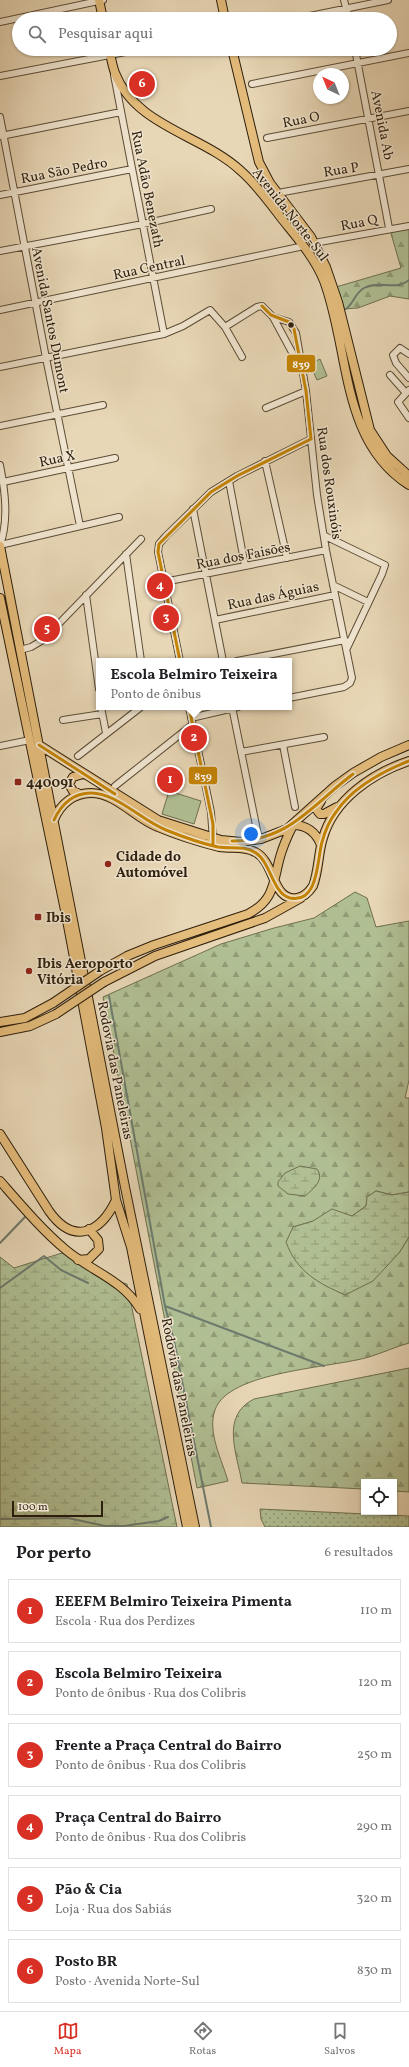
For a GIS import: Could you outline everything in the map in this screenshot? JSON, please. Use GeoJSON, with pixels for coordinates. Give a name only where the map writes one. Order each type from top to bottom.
{"type":"FeatureCollection","features":[{"type":"Feature","properties":{"kind":"main road"},"geometry":{"type":"LineString","coordinates":[[101,0],[102,12]]}},
{"type":"Feature","properties":{"kind":"main road"},"geometry":{"type":"LineString","coordinates":[[221,0],[224,12]]}},
{"type":"Feature","properties":{"kind":"main road","name":"Avenida Norte-Sul"},"geometry":{"type":"LineString","coordinates":[[111,56],[114,71],[126,94],[146,113],[218,153],[240,170],[260,191],[304,246],[315,262],[324,282],[354,404],[364,433],[382,461],[394,474],[409,485]]}},
{"type":"Feature","properties":{"kind":"main road","name":"Avenida Norte-Sul"},"geometry":{"type":"LineString","coordinates":[[234,56],[255,153],[266,176],[314,243],[333,287],[370,430],[387,456],[409,476]]}},
{"type":"Feature","properties":{"kind":"main road","name":"Rodovia das Paneleiras"},"geometry":{"type":"LineString","coordinates":[[0,545],[20,650],[18,660],[30,740],[67,917],[104,1120],[116,1200],[131,1247],[142,1312],[187,1527]]}},
{"type":"Feature","properties":{"kind":"main road","name":"Rodovia das Paneleiras"},"geometry":{"type":"LineString","coordinates":[[0,598],[18,660],[39,745],[125,1187],[195,1527]]}},
{"type":"Feature","properties":{"kind":"main road"},"geometry":{"type":"LineString","coordinates":[[39,745],[158,820],[213,841],[234,842],[259,840],[274,835],[293,825],[335,786],[370,763],[409,745]]}},
{"type":"Feature","properties":{"kind":"main road"},"geometry":{"type":"LineString","coordinates":[[335,786],[318,805],[317,812],[324,814],[333,810],[373,778],[409,761]]}},
{"type":"Feature","properties":{"kind":"main road"},"geometry":{"type":"LineString","coordinates":[[80,794],[70,788],[69,784],[73,776],[83,774]]}},
{"type":"Feature","properties":{"kind":"main road"},"geometry":{"type":"LineString","coordinates":[[54,820],[59,810],[66,802],[80,794],[91,793],[107,796],[152,825],[257,852],[266,860],[280,891],[286,896],[297,898],[305,895]]}},
{"type":"Feature","properties":{"kind":"main road"},"geometry":{"type":"LineString","coordinates":[[0,1032],[30,1026],[56,1014],[104,982],[155,956],[277,913],[305,895],[311,889],[314,882],[321,845],[331,818],[345,800]]}},
{"type":"Feature","properties":{"kind":"main road"},"geometry":{"type":"LineString","coordinates":[[293,825],[302,826],[310,830],[317,836],[321,845]]}},
{"type":"Feature","properties":{"kind":"main road"},"geometry":{"type":"LineString","coordinates":[[0,1022],[25,1018],[53,1003],[100,971],[147,947],[253,911],[268,898],[273,889],[280,854],[293,825]]}},
{"type":"Feature","properties":{"kind":"main road"},"geometry":{"type":"LineString","coordinates":[[0,1134],[58,1223],[74,1232],[89,1229],[105,1217],[116,1200]]}},
{"type":"Feature","properties":{"kind":"main road"},"geometry":{"type":"LineString","coordinates":[[0,1181],[45,1231],[78,1260],[120,1285],[133,1298],[142,1312]]}},
{"type":"Feature","properties":{"kind":"main road"},"geometry":{"type":"LineString","coordinates":[[78,1260],[89,1259],[99,1249],[98,1240],[89,1229]]}},
{"type":"Feature","properties":{"kind":"street"},"geometry":{"type":"LineString","coordinates":[[46,12],[101,0]]}},
{"type":"Feature","properties":{"kind":"street"},"geometry":{"type":"LineString","coordinates":[[344,0],[347,12]]}},
{"type":"Feature","properties":{"kind":"street"},"geometry":{"type":"LineString","coordinates":[[331,12],[388,0]]}},
{"type":"Feature","properties":{"kind":"street"},"geometry":{"type":"LineString","coordinates":[[0,22],[12,19]]}},
{"type":"Feature","properties":{"kind":"street"},"geometry":{"type":"LineString","coordinates":[[397,56],[409,53]]}},
{"type":"Feature","properties":{"kind":"street"},"geometry":{"type":"LineString","coordinates":[[0,76],[92,56]]}},
{"type":"Feature","properties":{"kind":"street","name":"Avenida Ab"},"geometry":{"type":"LineString","coordinates":[[357,56],[370,119],[389,228]]}},
{"type":"Feature","properties":{"kind":"street"},"geometry":{"type":"LineString","coordinates":[[252,84],[395,56]]}},
{"type":"Feature","properties":{"kind":"street","name":"Rua Adão Benezath"},"geometry":{"type":"LineString","coordinates":[[114,71],[164,334]]}},
{"type":"Feature","properties":{"kind":"street","name":"Rua O"},"geometry":{"type":"LineString","coordinates":[[267,138],[409,111]]}},
{"type":"Feature","properties":{"kind":"street"},"geometry":{"type":"LineString","coordinates":[[2,136],[121,112]]}},
{"type":"Feature","properties":{"kind":"street","name":"Avenida Santos Dumont"},"geometry":{"type":"LineString","coordinates":[[0,117],[2,136],[80,526]]}},
{"type":"Feature","properties":{"kind":"street","name":"Rua São Pedro"},"geometry":{"type":"LineString","coordinates":[[0,194],[132,169]]}},
{"type":"Feature","properties":{"kind":"street","name":"Rua P"},"geometry":{"type":"LineString","coordinates":[[278,193],[409,169]]}},
{"type":"Feature","properties":{"kind":"street"},"geometry":{"type":"LineString","coordinates":[[0,251],[143,224],[211,209]]}},
{"type":"Feature","properties":{"kind":"street","name":"Rua Q"},"geometry":{"type":"LineString","coordinates":[[314,243],[389,228],[409,226]]}},
{"type":"Feature","properties":{"kind":"street","name":"Rua Central"},"geometry":{"type":"LineString","coordinates":[[0,310],[304,246]]}},
{"type":"Feature","properties":{"kind":"street","name":"Rua dos Rouxinóis"},"geometry":{"type":"LineString","coordinates":[[225,327],[257,307],[262,306],[272,317],[285,320],[293,327],[303,374],[317,495],[325,536],[326,550],[347,648],[352,680],[346,686],[339,689],[292,697]]}},
{"type":"Feature","properties":{"kind":"street"},"geometry":{"type":"LineString","coordinates":[[0,367],[164,334],[183,326],[210,310],[225,327],[242,357]]}},
{"type":"Feature","properties":{"kind":"street"},"geometry":{"type":"LineString","coordinates":[[272,317],[303,374]]}},
{"type":"Feature","properties":{"kind":"street"},"geometry":{"type":"LineString","coordinates":[[409,354],[400,348],[393,355],[396,363],[409,378]]}},
{"type":"Feature","properties":{"kind":"street"},"geometry":{"type":"LineString","coordinates":[[390,375],[408,392],[398,404],[409,418]]}},
{"type":"Feature","properties":{"kind":"street"},"geometry":{"type":"LineString","coordinates":[[266,408],[306,391]]}},
{"type":"Feature","properties":{"kind":"street"},"geometry":{"type":"LineString","coordinates":[[0,426],[103,405]]}},
{"type":"Feature","properties":{"kind":"street"},"geometry":{"type":"LineString","coordinates":[[179,658],[158,552],[159,544],[211,492],[265,461],[311,439]]}},
{"type":"Feature","properties":{"kind":"street","name":"Rua X"},"geometry":{"type":"LineString","coordinates":[[3,482],[115,458]]}},
{"type":"Feature","properties":{"kind":"street"},"geometry":{"type":"LineString","coordinates":[[265,461],[287,558]]}},
{"type":"Feature","properties":{"kind":"street"},"geometry":{"type":"LineString","coordinates":[[0,465],[3,482],[5,531],[0,545]]}},
{"type":"Feature","properties":{"kind":"street"},"geometry":{"type":"LineString","coordinates":[[229,481],[245,566]]}},
{"type":"Feature","properties":{"kind":"street"},"geometry":{"type":"LineString","coordinates":[[193,509],[222,658]]}},
{"type":"Feature","properties":{"kind":"street"},"geometry":{"type":"LineString","coordinates":[[0,545],[119,517]]}},
{"type":"Feature","properties":{"kind":"street"},"geometry":{"type":"LineString","coordinates":[[325,536],[385,565],[347,648]]}},
{"type":"Feature","properties":{"kind":"street"},"geometry":{"type":"LineString","coordinates":[[20,650],[40,643],[141,539]]}},
{"type":"Feature","properties":{"kind":"street","name":"Rua dos Faisões"},"geometry":{"type":"LineString","coordinates":[[164,582],[326,550]]}},
{"type":"Feature","properties":{"kind":"street"},"geometry":{"type":"LineString","coordinates":[[126,554],[141,658]]}},
{"type":"Feature","properties":{"kind":"street"},"geometry":{"type":"LineString","coordinates":[[333,585],[368,602]]}},
{"type":"Feature","properties":{"kind":"street"},"geometry":{"type":"LineString","coordinates":[[86,595],[96,667]]}},
{"type":"Feature","properties":{"kind":"street","name":"Rua das Águias"},"geometry":{"type":"LineString","coordinates":[[215,620],[335,595]]}},
{"type":"Feature","properties":{"kind":"street"},"geometry":{"type":"LineString","coordinates":[[252,658],[345,640]]}},
{"type":"Feature","properties":{"kind":"street"},"geometry":{"type":"LineString","coordinates":[[102,710],[106,734]]}},
{"type":"Feature","properties":{"kind":"street"},"geometry":{"type":"LineString","coordinates":[[78,756],[137,710]]}},
{"type":"Feature","properties":{"kind":"street"},"geometry":{"type":"LineString","coordinates":[[190,710],[211,812],[213,841]]}},
{"type":"Feature","properties":{"kind":"street"},"geometry":{"type":"LineString","coordinates":[[191,718],[222,710]]}},
{"type":"Feature","properties":{"kind":"street"},"geometry":{"type":"LineString","coordinates":[[234,710],[241,752],[259,840]]}},
{"type":"Feature","properties":{"kind":"street"},"geometry":{"type":"LineString","coordinates":[[63,720],[102,714]]}},
{"type":"Feature","properties":{"kind":"street"},"geometry":{"type":"LineString","coordinates":[[115,786],[192,725]]}},
{"type":"Feature","properties":{"kind":"street"},"geometry":{"type":"LineString","coordinates":[[241,752],[324,737]]}},
{"type":"Feature","properties":{"kind":"street"},"geometry":{"type":"LineString","coordinates":[[0,746],[30,740]]}},
{"type":"Feature","properties":{"kind":"street"},"geometry":{"type":"LineString","coordinates":[[283,745],[295,807]]}},
{"type":"Feature","properties":{"kind":"green space"},"geometry":{"type":"Polygon","coordinates":[[[409,227],[409,299],[390,296],[358,308],[343,309],[336,287],[401,268],[390,230],[409,227]]]}},
{"type":"Feature","properties":{"kind":"green space"},"geometry":{"type":"Polygon","coordinates":[[[320,359],[327,376],[317,380],[310,364],[320,359]]]}},
{"type":"Feature","properties":{"kind":"green space"},"geometry":{"type":"Polygon","coordinates":[[[169,791],[201,801],[194,824],[162,814],[169,791]]]}},
{"type":"Feature","properties":{"kind":"green space"},"geometry":{"type":"Polygon","coordinates":[[[355,892],[367,898],[376,927],[409,921],[409,1080],[405,1098],[409,1098],[409,1192],[392,1195],[376,1191],[368,1197],[366,1206],[352,1216],[314,1221],[293,1227],[399,1253],[409,1237],[409,1343],[369,1357],[307,1368],[260,1379],[239,1387],[224,1397],[215,1410],[213,1427],[216,1446],[228,1481],[197,1488],[103,997],[221,944],[314,918],[355,892]]]}},
{"type":"Feature","properties":{"kind":"green space"},"geometry":{"type":"Polygon","coordinates":[[[300,1166],[317,1169],[320,1177],[319,1181],[305,1196],[288,1194],[278,1186],[278,1182],[285,1173],[300,1166]]]}},
{"type":"Feature","properties":{"kind":"green space"},"geometry":{"type":"Polygon","coordinates":[[[376,1191],[392,1195],[409,1192],[409,1237],[399,1253],[373,1281],[345,1295],[317,1281],[302,1269],[286,1242],[293,1227],[313,1221],[332,1209],[352,1216],[366,1206],[367,1197],[376,1191]]]}},
{"type":"Feature","properties":{"kind":"green space"},"geometry":{"type":"Polygon","coordinates":[[[62,1253],[107,1278],[127,1284],[177,1527],[0,1527],[0,1257],[14,1268],[62,1253]]]}},
{"type":"Feature","properties":{"kind":"green space"},"geometry":{"type":"Polygon","coordinates":[[[409,1368],[409,1492],[397,1491],[397,1479],[361,1479],[361,1489],[242,1483],[233,1436],[234,1425],[237,1415],[244,1406],[254,1399],[409,1368]]]}},
{"type":"Feature","properties":{"kind":"green space"},"geometry":{"type":"Polygon","coordinates":[[[260,1509],[361,1514],[361,1515],[409,1516],[409,1527],[265,1527],[261,1519],[260,1509]]]}},
{"type":"Feature","properties":{"kind":"waterway"},"geometry":{"type":"LineString","coordinates":[[346,309],[364,288],[375,285],[399,285],[409,280]]}},
{"type":"Feature","properties":{"kind":"waterway"},"geometry":{"type":"LineString","coordinates":[[109,996],[165,1306],[174,1341],[211,1527]]}},
{"type":"Feature","properties":{"kind":"waterway"},"geometry":{"type":"LineString","coordinates":[[0,1243],[25,1217]]}},
{"type":"Feature","properties":{"kind":"waterway"},"geometry":{"type":"LineString","coordinates":[[0,1288],[44,1256],[61,1270],[88,1283]]}},
{"type":"Feature","properties":{"kind":"waterway"},"geometry":{"type":"LineString","coordinates":[[165,1306],[324,1366]]}},
{"type":"Feature","properties":{"kind":"waterway"},"geometry":{"type":"LineString","coordinates":[[0,1519],[68,1518],[105,1526],[124,1526],[159,1521],[168,1517]]}},
{"type":"Feature","properties":{"kind":"transit line","name":"839"},"geometry":{"type":"LineString","coordinates":[[262,306],[271,315],[289,322],[294,329],[306,391],[311,439]]}},
{"type":"Feature","properties":{"kind":"transit line","name":"839"},"geometry":{"type":"LineString","coordinates":[[179,658],[158,552],[159,544],[211,492],[237,476],[311,439]]}},
{"type":"Feature","properties":{"kind":"transit line","name":"839"},"geometry":{"type":"LineString","coordinates":[[190,710],[213,824],[213,845]]}},
{"type":"Feature","properties":{"kind":"transit line","name":"839"},"geometry":{"type":"LineString","coordinates":[[39,745],[115,794]]}},
{"type":"Feature","properties":{"kind":"transit line","name":"839"},"geometry":{"type":"LineString","coordinates":[[54,820],[60,809],[73,798],[79,795],[91,793],[101,794],[120,802],[157,826],[179,835],[218,847],[242,848],[256,853],[265,864],[280,891],[290,898],[299,898],[307,894],[312,887],[326,830],[331,819],[343,803],[368,781],[409,761]]}},
{"type":"Feature","properties":{"kind":"transit line","name":"839"},"geometry":{"type":"LineString","coordinates":[[232,841],[252,840],[269,835],[284,828],[298,820],[353,774]]}},
{"type":"Feature","properties":{"kind":"place","name":"Posto BR"},"geometry":{"type":"Point","coordinates":[142,84]}},
{"type":"Feature","properties":{"kind":"place","name":"Praça Central do Bairro"},"geometry":{"type":"Point","coordinates":[160,586]}},
{"type":"Feature","properties":{"kind":"place","name":"Frente a Praça Central do Bairro"},"geometry":{"type":"Point","coordinates":[166,618]}},
{"type":"Feature","properties":{"kind":"place","name":"Pão & Cia"},"geometry":{"type":"Point","coordinates":[47,629]}},
{"type":"Feature","properties":{"kind":"place","name":"Escola Belmiro Teixeira"},"geometry":{"type":"Point","coordinates":[194,738]}},
{"type":"Feature","properties":{"kind":"place","name":"EEEFM Belmiro Teixeira Pimenta"},"geometry":{"type":"Point","coordinates":[170,780]}},
{"type":"Feature","properties":{"kind":"place","name":"440091"},"geometry":{"type":"Point","coordinates":[18,782]}},
{"type":"Feature","properties":{"kind":"place","name":"Cidade do Automóvel"},"geometry":{"type":"Point","coordinates":[108,864]}},
{"type":"Feature","properties":{"kind":"place","name":"Ibis"},"geometry":{"type":"Point","coordinates":[38,917]}},
{"type":"Feature","properties":{"kind":"place","name":"Ibis Aeroporto Vitória"},"geometry":{"type":"Point","coordinates":[29,971]}}]}
